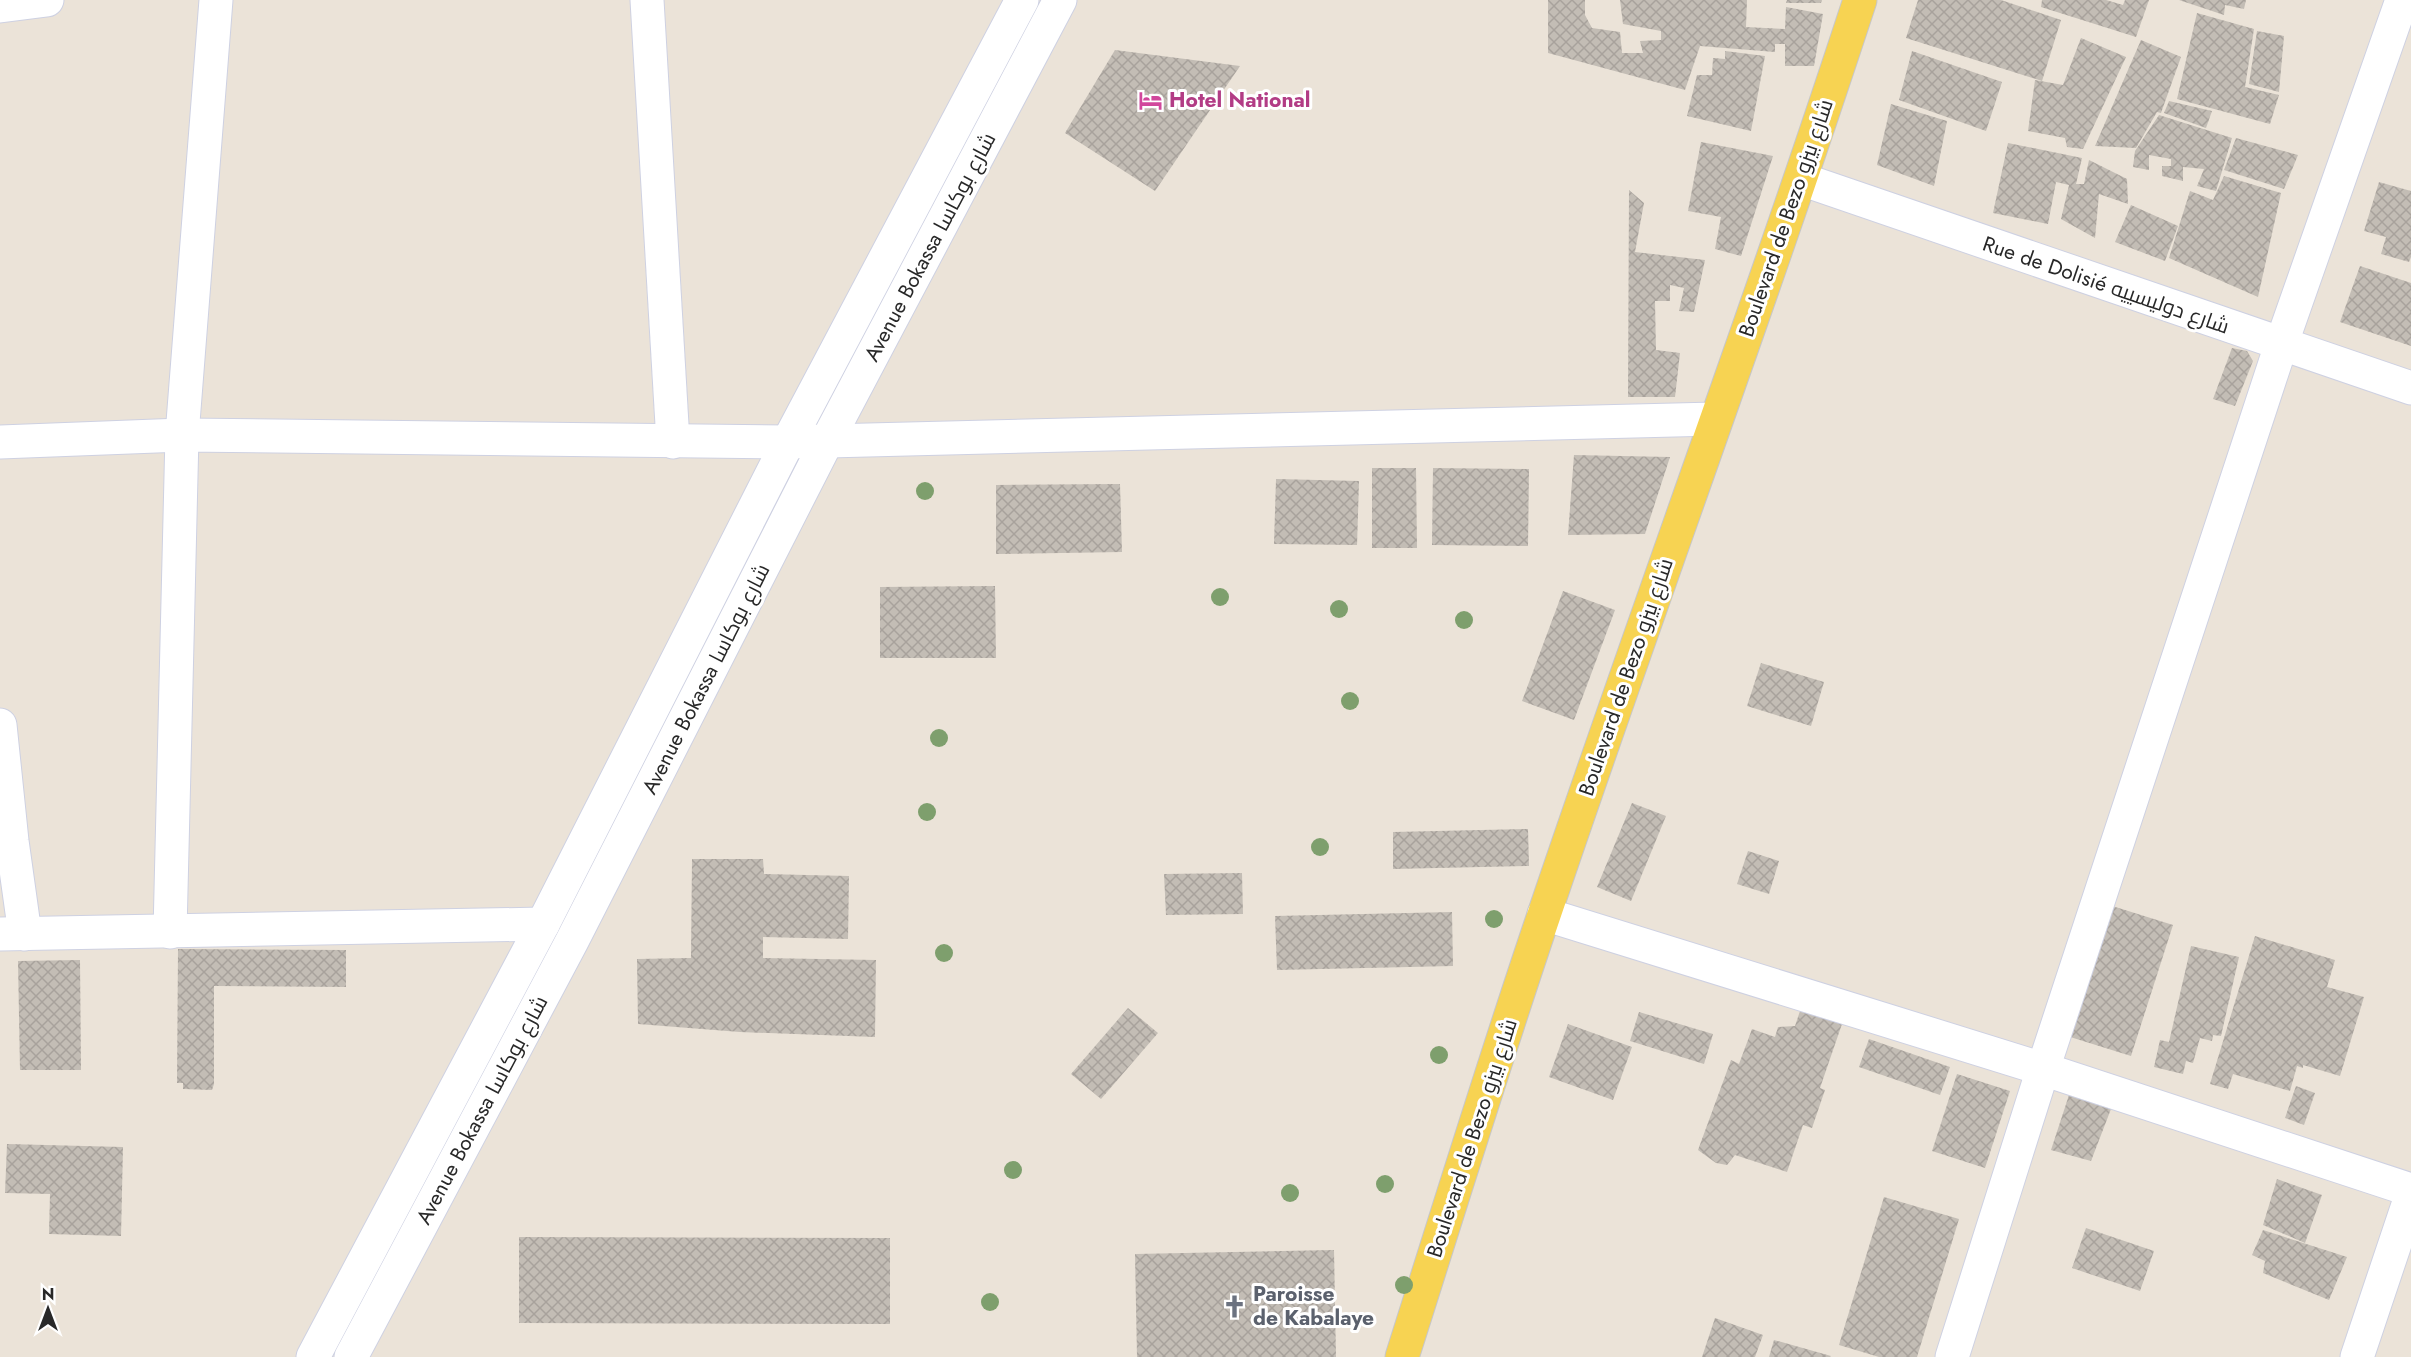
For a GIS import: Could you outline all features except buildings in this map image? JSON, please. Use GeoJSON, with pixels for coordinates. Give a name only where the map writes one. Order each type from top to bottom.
{"type":"FeatureCollection","features":[{"type":"Feature","properties":{"kind":"main road","name":"Boulevard de Bezo شارع بيزو"},"geometry":{"type":"LineString","coordinates":[[1402,1357],[1544,914],[1715,419],[1801,179],[1860,0]]}},
{"type":"Feature","properties":{"kind":"street"},"geometry":{"type":"LineString","coordinates":[[0,6],[47,0]]}},
{"type":"Feature","properties":{"kind":"street"},"geometry":{"type":"LineString","coordinates":[[170,932],[182,435],[216,0]]}},
{"type":"Feature","properties":{"kind":"street"},"geometry":{"type":"LineString","coordinates":[[647,0],[673,442]]}},
{"type":"Feature","properties":{"kind":"street","name":"Avenue Bokassa شارع بوكاسا"},"geometry":{"type":"LineString","coordinates":[[313,1357],[543,924],[788,442],[1022,0]]}},
{"type":"Feature","properties":{"kind":"street","name":"Avenue Bokassa شارع بوكاسا"},"geometry":{"type":"LineString","coordinates":[[351,1357],[572,941],[827,441],[1060,0]]}},
{"type":"Feature","properties":{"kind":"street"},"geometry":{"type":"LineString","coordinates":[[1952,1357],[2043,1069],[2281,345],[2402,0]]}},
{"type":"Feature","properties":{"kind":"street","name":"Rue de Dolisié شارع دوليسييه"},"geometry":{"type":"LineString","coordinates":[[1801,179],[2411,388]]}},
{"type":"Feature","properties":{"kind":"street"},"geometry":{"type":"LineString","coordinates":[[0,442],[182,435],[788,442],[1715,419]]}},
{"type":"Feature","properties":{"kind":"street"},"geometry":{"type":"LineString","coordinates":[[0,725],[13,934],[543,924]]}},
{"type":"Feature","properties":{"kind":"street"},"geometry":{"type":"LineString","coordinates":[[1544,914],[2043,1069],[2411,1190]]}},
{"type":"Feature","properties":{"kind":"street"},"geometry":{"type":"LineString","coordinates":[[2357,1357],[2411,1196]]}},
{"type":"Feature","properties":{"kind":"place","name":"Hotel National"},"geometry":{"type":"Point","coordinates":[1151,100]}},
{"type":"Feature","properties":{"kind":"place","name":"Paroisse de Kabalaye"},"geometry":{"type":"Point","coordinates":[1235,1306]}}]}
